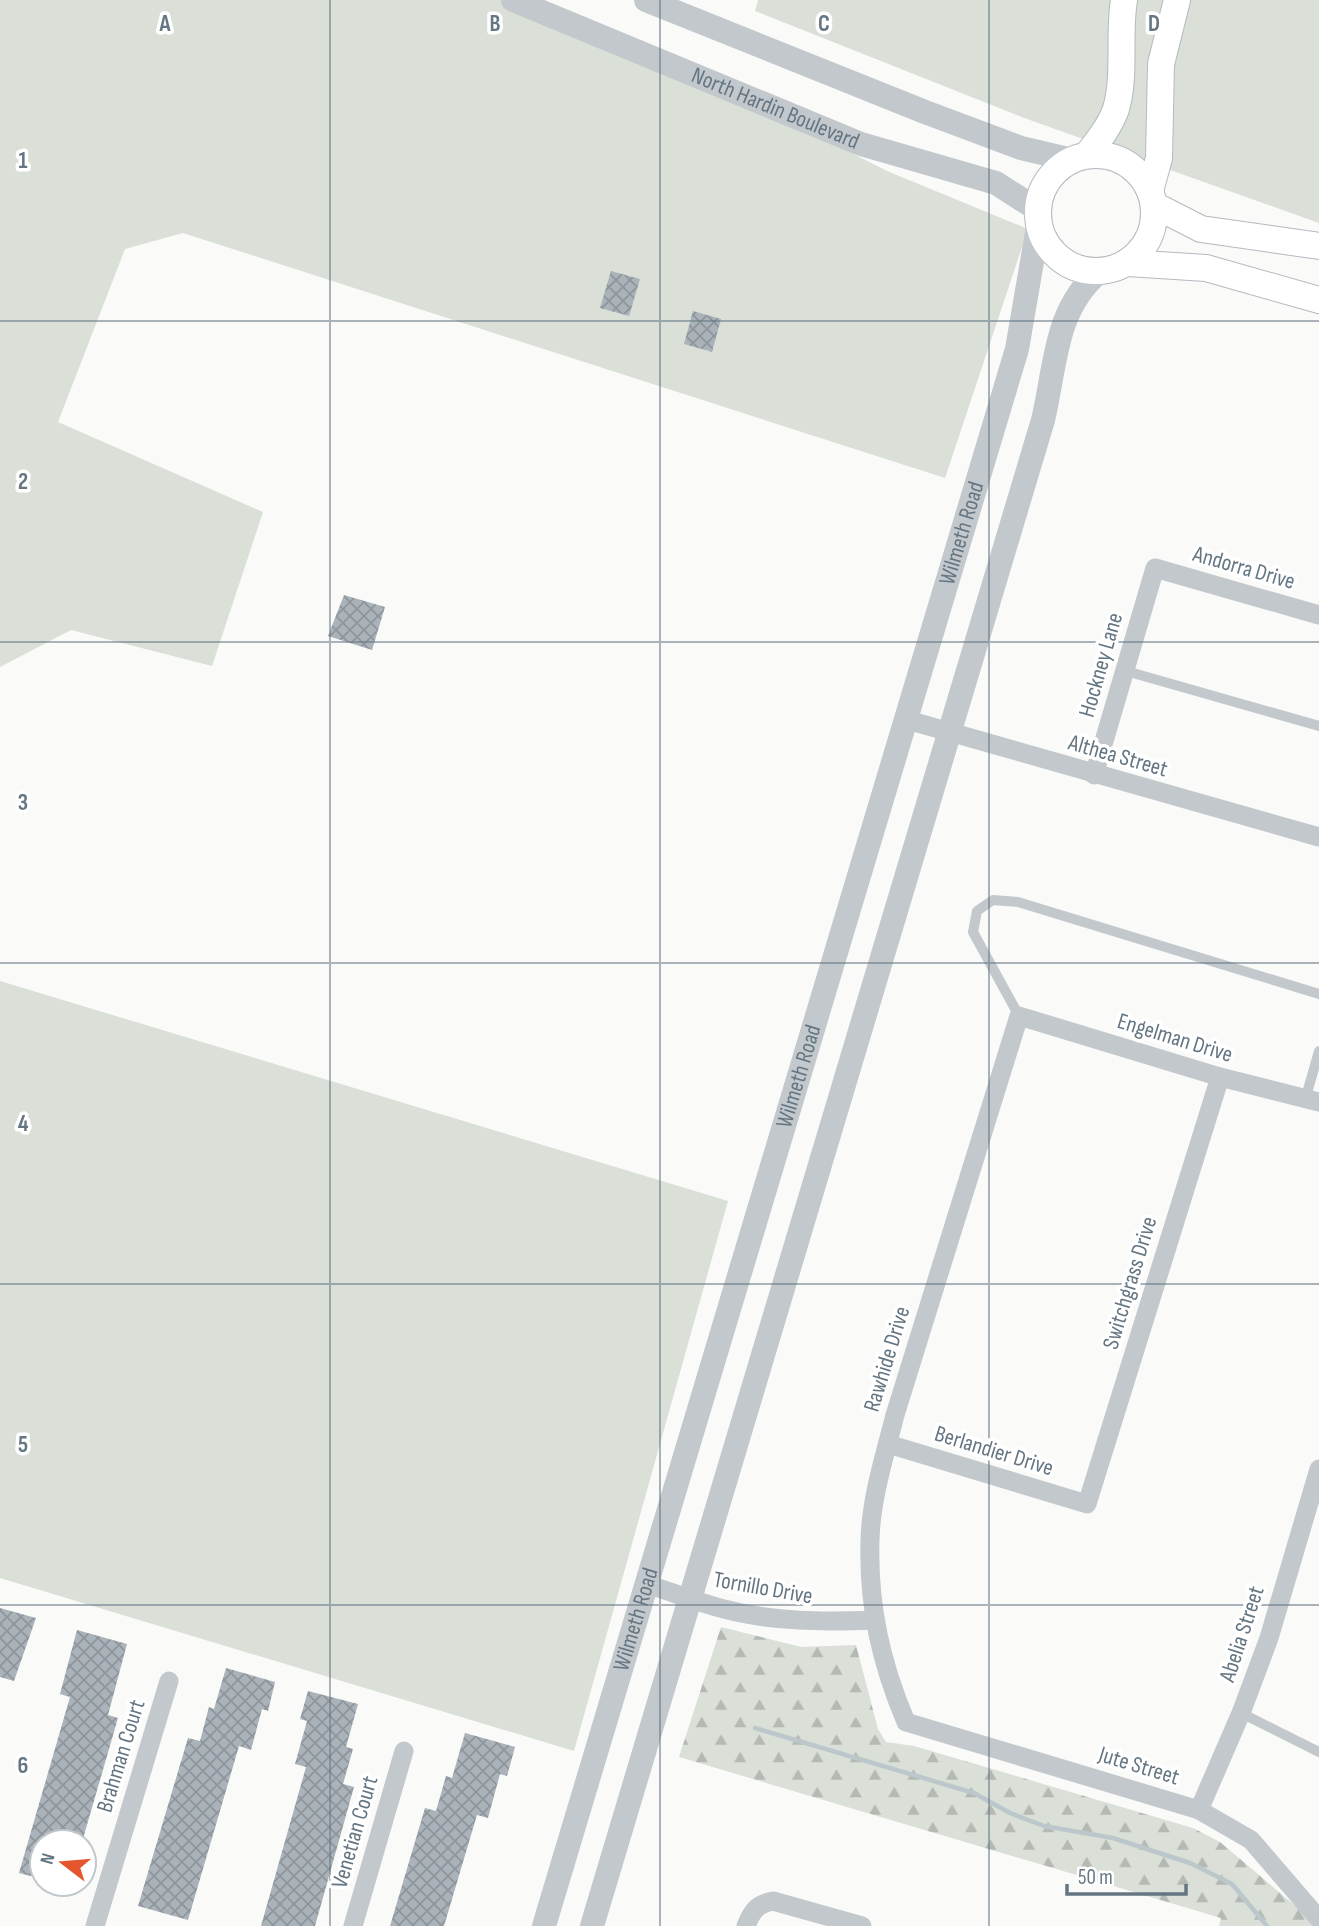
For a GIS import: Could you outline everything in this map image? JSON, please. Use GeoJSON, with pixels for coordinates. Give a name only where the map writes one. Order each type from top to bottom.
{"type":"FeatureCollection","features":[{"type":"Feature","properties":{"kind":"main road"},"geometry":{"type":"LineString","coordinates":[[1124,0],[1120,26],[1120,85],[1115,110],[1107,128],[1080,158],[1047,181],[1038,216],[1044,240],[1059,259],[1081,270],[1099,272],[1128,263],[1206,268],[1319,300]]}},
{"type":"Feature","properties":{"kind":"main road"},"geometry":{"type":"LineString","coordinates":[[1128,263],[1151,234],[1152,198],[1158,158],[1161,64],[1177,0]]}},
{"type":"Feature","properties":{"kind":"main road"},"geometry":{"type":"LineString","coordinates":[[1080,158],[1100,155],[1123,161],[1142,176],[1152,198],[1200,229],[1319,246]]}},
{"type":"Feature","properties":{"kind":"street","name":"North Hardin Boulevard"},"geometry":{"type":"LineString","coordinates":[[513,0],[861,144],[996,183],[1038,216]]}},
{"type":"Feature","properties":{"kind":"street"},"geometry":{"type":"LineString","coordinates":[[646,0],[1021,148],[1080,158]]}},
{"type":"Feature","properties":{"kind":"street","name":"Wilmeth Road"},"geometry":{"type":"LineString","coordinates":[[544,1926],[1017,349],[1038,216]]}},
{"type":"Feature","properties":{"kind":"street","name":"Wilmeth Road"},"geometry":{"type":"LineString","coordinates":[[592,1926],[1043,420],[1066,312],[1083,285],[1099,272]]}},
{"type":"Feature","properties":{"kind":"street","name":"Andorra Drive"},"geometry":{"type":"LineString","coordinates":[[1155,568],[1319,615]]}},
{"type":"Feature","properties":{"kind":"street","name":"Hockney Lane"},"geometry":{"type":"LineString","coordinates":[[1094,775],[1155,568]]}},
{"type":"Feature","properties":{"kind":"street","name":"Althea Street"},"geometry":{"type":"LineString","coordinates":[[904,719],[1094,775],[1319,836]]}},
{"type":"Feature","properties":{"kind":"street","name":"Engelman Drive"},"geometry":{"type":"LineString","coordinates":[[1018,1016],[1220,1077],[1312,1101]]}},
{"type":"Feature","properties":{"kind":"street","name":"Rawhide Drive"},"geometry":{"type":"LineString","coordinates":[[906,1722],[886,1674],[875,1620],[870,1540],[879,1476],[1018,1016]]}},
{"type":"Feature","properties":{"kind":"street","name":"Switchgrass Drive"},"geometry":{"type":"LineString","coordinates":[[1087,1504],[1220,1077]]}},
{"type":"Feature","properties":{"kind":"street","name":"Berlandier Drive"},"geometry":{"type":"LineString","coordinates":[[888,1444],[1087,1504]]}},
{"type":"Feature","properties":{"kind":"street","name":"Abelia Street"},"geometry":{"type":"LineString","coordinates":[[1199,1810],[1241,1713],[1269,1637],[1319,1468]]}},
{"type":"Feature","properties":{"kind":"street","name":"Tornillo Drive"},"geometry":{"type":"LineString","coordinates":[[646,1584],[724,1609],[774,1618],[819,1623],[875,1620]]}},
{"type":"Feature","properties":{"kind":"street","name":"Brahman Court"},"geometry":{"type":"LineString","coordinates":[[95,1926],[169,1681]]}},
{"type":"Feature","properties":{"kind":"street","name":"Jute Street"},"geometry":{"type":"LineString","coordinates":[[906,1722],[1199,1810],[1251,1840],[1319,1919]]}},
{"type":"Feature","properties":{"kind":"street","name":"Venetian Court"},"geometry":{"type":"LineString","coordinates":[[353,1926],[404,1751]]}},
{"type":"Feature","properties":{"kind":"street"},"geometry":{"type":"LineString","coordinates":[[746,1926],[753,1911],[761,1903],[786,1904],[862,1926]]}},
{"type":"Feature","properties":{"kind":"lane"},"geometry":{"type":"LineString","coordinates":[[1126,671],[1319,726]]}},
{"type":"Feature","properties":{"kind":"lane"},"geometry":{"type":"LineString","coordinates":[[1018,1016],[973,932],[976,911],[993,900],[1018,901],[1319,995]]}},
{"type":"Feature","properties":{"kind":"lane"},"geometry":{"type":"LineString","coordinates":[[1312,1101],[1319,1051]]}},
{"type":"Feature","properties":{"kind":"lane"},"geometry":{"type":"LineString","coordinates":[[1241,1713],[1319,1752]]}},
{"type":"Feature","properties":{"kind":"green space"},"geometry":{"type":"Polygon","coordinates":[[[0,0],[518,0],[706,79],[887,171],[1028,229],[945,478],[183,233],[125,249],[58,422],[263,512],[212,666],[71,630],[0,667],[0,0]]]}},
{"type":"Feature","properties":{"kind":"green space"},"geometry":{"type":"Polygon","coordinates":[[[758,0],[1319,0],[1319,223],[1027,119],[755,11],[758,0]]]}},
{"type":"Feature","properties":{"kind":"green space"},"geometry":{"type":"Polygon","coordinates":[[[0,981],[728,1201],[574,1751],[0,1578],[0,981]]]}},
{"type":"Feature","properties":{"kind":"green space"},"geometry":{"type":"Polygon","coordinates":[[[721,1627],[801,1647],[856,1645],[878,1729],[886,1742],[914,1746],[1193,1828],[1220,1842],[1319,1926],[1219,1926],[1221,1918],[679,1757],[721,1627]]]}},
{"type":"Feature","properties":{"kind":"building"},"geometry":{"type":"Polygon","coordinates":[[[611,271],[640,279],[629,316],[600,308],[611,271]]]}},
{"type":"Feature","properties":{"kind":"building"},"geometry":{"type":"Polygon","coordinates":[[[693,311],[721,319],[712,352],[684,344],[693,311]]]}},
{"type":"Feature","properties":{"kind":"building"},"geometry":{"type":"Polygon","coordinates":[[[344,595],[385,607],[372,650],[328,636],[344,595]]]}},
{"type":"Feature","properties":{"kind":"building"},"geometry":{"type":"Polygon","coordinates":[[[0,1608],[36,1618],[14,1681],[0,1677],[0,1608]]]}},
{"type":"Feature","properties":{"kind":"building"},"geometry":{"type":"Polygon","coordinates":[[[77,1630],[127,1644],[108,1715],[118,1718],[86,1828],[32,1828],[70,1697],[60,1694],[77,1630]]]}},
{"type":"Feature","properties":{"kind":"building"},"geometry":{"type":"Polygon","coordinates":[[[226,1668],[275,1682],[268,1711],[262,1709],[251,1750],[239,1746],[188,1920],[138,1906],[188,1738],[200,1741],[209,1707],[214,1709],[226,1668]]]}},
{"type":"Feature","properties":{"kind":"building"},"geometry":{"type":"Polygon","coordinates":[[[308,1691],[358,1704],[346,1747],[353,1749],[343,1784],[354,1787],[315,1926],[261,1926],[306,1767],[295,1764],[307,1721],[300,1719],[308,1691]]]}},
{"type":"Feature","properties":{"kind":"building"},"geometry":{"type":"Polygon","coordinates":[[[465,1733],[515,1747],[507,1776],[500,1774],[488,1818],[477,1815],[444,1926],[390,1926],[425,1808],[436,1811],[446,1776],[452,1778],[465,1733]]]}},
{"type":"Feature","properties":{"kind":"building"},"geometry":{"type":"Polygon","coordinates":[[[28,1842],[28,1875],[19,1873],[28,1842]]]}},
{"type":"Feature","properties":{"kind":"waterway"},"geometry":{"type":"LineString","coordinates":[[755,1728],[974,1793],[1010,1813],[1044,1826],[1113,1838],[1190,1863],[1232,1884],[1267,1926]]}}]}
